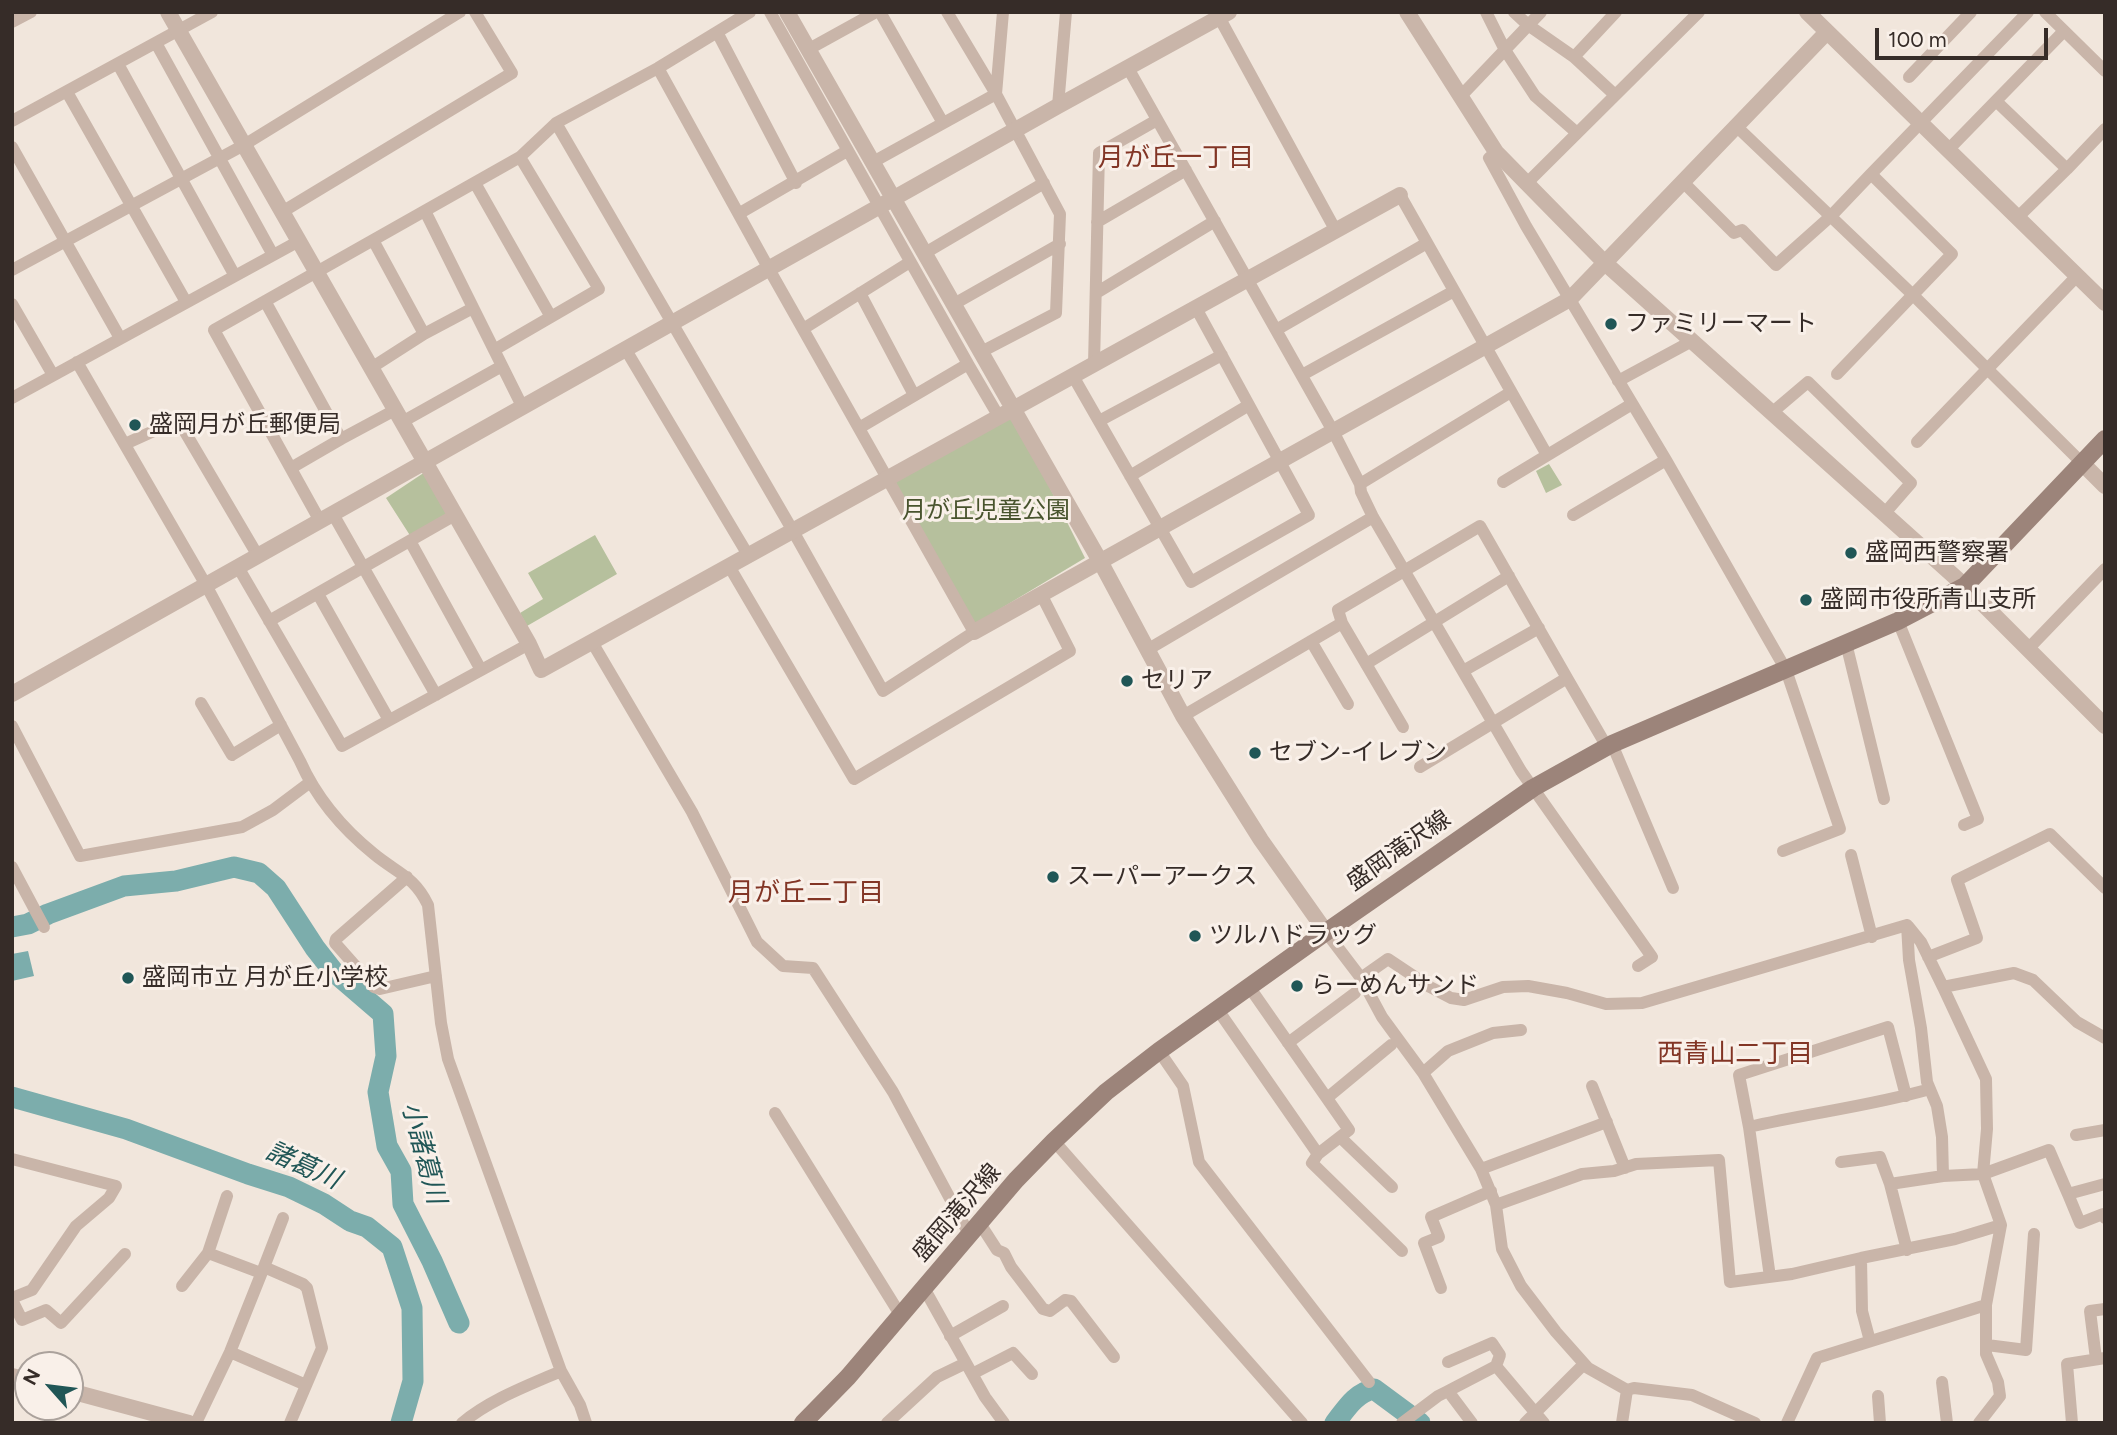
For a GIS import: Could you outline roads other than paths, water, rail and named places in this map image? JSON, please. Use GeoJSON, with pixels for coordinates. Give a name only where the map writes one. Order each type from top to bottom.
{"type":"FeatureCollection","features":[{"type":"Feature","properties":{"kind":"main road","name":"盛岡滝沢線"},"geometry":{"type":"LineString","coordinates":[[803,1423],[848,1377],[974,1228],[1054,1141],[1106,1092],[1159,1051],[1533,788],[1609,745],[1898,621],[1965,586],[2105,439]]}},
{"type":"Feature","properties":{"kind":"street"},"geometry":{"type":"LineString","coordinates":[[12,22],[31,12]]}},
{"type":"Feature","properties":{"kind":"street"},"geometry":{"type":"LineString","coordinates":[[169,12],[529,644],[541,670],[1400,195],[1547,455]]}},
{"type":"Feature","properties":{"kind":"street"},"geometry":{"type":"LineString","coordinates":[[12,121],[212,12]]}},
{"type":"Feature","properties":{"kind":"street"},"geometry":{"type":"LineString","coordinates":[[12,270],[244,145],[460,12]]}},
{"type":"Feature","properties":{"kind":"street"},"geometry":{"type":"LineString","coordinates":[[282,212],[512,73],[475,12]]}},
{"type":"Feature","properties":{"kind":"street"},"geometry":{"type":"LineString","coordinates":[[436,695],[364,568],[291,468],[214,330],[520,158],[556,123],[658,68],[750,12]]}},
{"type":"Feature","properties":{"kind":"street"},"geometry":{"type":"LineString","coordinates":[[770,12],[968,364],[1006,413],[1100,561],[1183,716],[1261,840],[1361,978],[1382,1017],[1423,1073],[1481,1169],[1496,1205],[1502,1249],[1521,1286],[1584,1364],[1627,1390],[1633,1388],[1692,1395],[1755,1423]]}},
{"type":"Feature","properties":{"kind":"street"},"geometry":{"type":"LineString","coordinates":[[788,12],[981,352],[1006,413]]}},
{"type":"Feature","properties":{"kind":"street"},"geometry":{"type":"LineString","coordinates":[[809,50],[878,12],[943,123]]}},
{"type":"Feature","properties":{"kind":"street"},"geometry":{"type":"LineString","coordinates":[[947,12],[996,94],[1060,214],[1056,313],[981,352]]}},
{"type":"Feature","properties":{"kind":"street"},"geometry":{"type":"LineString","coordinates":[[996,94],[1003,12]]}},
{"type":"Feature","properties":{"kind":"street"},"geometry":{"type":"LineString","coordinates":[[1058,106],[1066,12]]}},
{"type":"Feature","properties":{"kind":"street"},"geometry":{"type":"LineString","coordinates":[[1407,12],[1496,152],[1605,263],[1965,586],[2105,726]]}},
{"type":"Feature","properties":{"kind":"street"},"geometry":{"type":"LineString","coordinates":[[1486,12],[1505,50],[1535,96],[1577,133]]}},
{"type":"Feature","properties":{"kind":"street"},"geometry":{"type":"LineString","coordinates":[[1514,12],[1574,57],[1615,95]]}},
{"type":"Feature","properties":{"kind":"street"},"geometry":{"type":"LineString","coordinates":[[1460,97],[1541,12]]}},
{"type":"Feature","properties":{"kind":"street"},"geometry":{"type":"LineString","coordinates":[[1574,57],[1616,12]]}},
{"type":"Feature","properties":{"kind":"street"},"geometry":{"type":"LineString","coordinates":[[1527,183],[1699,12]]}},
{"type":"Feature","properties":{"kind":"street"},"geometry":{"type":"LineString","coordinates":[[1807,12],[2105,303]]}},
{"type":"Feature","properties":{"kind":"street"},"geometry":{"type":"LineString","coordinates":[[1909,77],[1971,12]]}},
{"type":"Feature","properties":{"kind":"street"},"geometry":{"type":"LineString","coordinates":[[1683,182],[1734,233],[1742,230],[1776,265],[1831,216],[2028,12]]}},
{"type":"Feature","properties":{"kind":"street"},"geometry":{"type":"LineString","coordinates":[[2045,12],[2105,71]]}},
{"type":"Feature","properties":{"kind":"street"},"geometry":{"type":"LineString","coordinates":[[13,692],[1224,15],[1336,231]]}},
{"type":"Feature","properties":{"kind":"street"},"geometry":{"type":"LineString","coordinates":[[1948,150],[2064,31]]}},
{"type":"Feature","properties":{"kind":"street"},"geometry":{"type":"LineString","coordinates":[[717,32],[796,183]]}},
{"type":"Feature","properties":{"kind":"street"},"geometry":{"type":"LineString","coordinates":[[556,123],[883,691],[974,632],[1570,299],[1827,32]]}},
{"type":"Feature","properties":{"kind":"street"},"geometry":{"type":"LineString","coordinates":[[156,43],[273,255]]}},
{"type":"Feature","properties":{"kind":"street"},"geometry":{"type":"LineString","coordinates":[[118,64],[235,276]]}},
{"type":"Feature","properties":{"kind":"street"},"geometry":{"type":"LineString","coordinates":[[658,68],[974,632]]}},
{"type":"Feature","properties":{"kind":"street"},"geometry":{"type":"LineString","coordinates":[[1128,68],[1333,431],[1360,484],[1373,517],[1492,722],[1533,788],[1652,957],[1638,966]]}},
{"type":"Feature","properties":{"kind":"street"},"geometry":{"type":"LineString","coordinates":[[67,92],[186,302]]}},
{"type":"Feature","properties":{"kind":"street"},"geometry":{"type":"LineString","coordinates":[[873,162],[996,94]]}},
{"type":"Feature","properties":{"kind":"street"},"geometry":{"type":"LineString","coordinates":[[1996,101],[2067,169]]}},
{"type":"Feature","properties":{"kind":"street"},"geometry":{"type":"LineString","coordinates":[[1094,364],[1099,153],[1157,120]]}},
{"type":"Feature","properties":{"kind":"street"},"geometry":{"type":"LineString","coordinates":[[1736,126],[1913,295],[2105,486]]}},
{"type":"Feature","properties":{"kind":"street"},"geometry":{"type":"LineString","coordinates":[[2017,218],[2105,129]]}},
{"type":"Feature","properties":{"kind":"street"},"geometry":{"type":"LineString","coordinates":[[12,147],[120,338]]}},
{"type":"Feature","properties":{"kind":"street"},"geometry":{"type":"LineString","coordinates":[[740,213],[796,183],[847,151]]}},
{"type":"Feature","properties":{"kind":"street"},"geometry":{"type":"LineString","coordinates":[[1496,152],[1489,158],[1526,226],[1666,460],[1786,670],[1840,828],[1783,851]]}},
{"type":"Feature","properties":{"kind":"street"},"geometry":{"type":"LineString","coordinates":[[494,350],[599,289],[520,158]]}},
{"type":"Feature","properties":{"kind":"street"},"geometry":{"type":"LineString","coordinates":[[1097,222],[1186,170]]}},
{"type":"Feature","properties":{"kind":"street"},"geometry":{"type":"LineString","coordinates":[[1837,374],[1952,254],[1871,174]]}},
{"type":"Feature","properties":{"kind":"street"},"geometry":{"type":"LineString","coordinates":[[475,183],[551,317]]}},
{"type":"Feature","properties":{"kind":"street"},"geometry":{"type":"LineString","coordinates":[[925,253],[1044,184]]}},
{"type":"Feature","properties":{"kind":"street"},"geometry":{"type":"LineString","coordinates":[[425,211],[523,408]]}},
{"type":"Feature","properties":{"kind":"street"},"geometry":{"type":"LineString","coordinates":[[1096,293],[1214,221]]}},
{"type":"Feature","properties":{"kind":"street"},"geometry":{"type":"LineString","coordinates":[[373,240],[424,334]]}},
{"type":"Feature","properties":{"kind":"street"},"geometry":{"type":"LineString","coordinates":[[12,398],[299,241]]}},
{"type":"Feature","properties":{"kind":"street"},"geometry":{"type":"LineString","coordinates":[[1276,331],[1427,243]]}},
{"type":"Feature","properties":{"kind":"street"},"geometry":{"type":"LineString","coordinates":[[954,304],[1060,244]]}},
{"type":"Feature","properties":{"kind":"street"},"geometry":{"type":"LineString","coordinates":[[803,329],[910,262]]}},
{"type":"Feature","properties":{"kind":"street"},"geometry":{"type":"LineString","coordinates":[[1917,442],[2077,276]]}},
{"type":"Feature","properties":{"kind":"street"},"geometry":{"type":"LineString","coordinates":[[1302,375],[1454,291]]}},
{"type":"Feature","properties":{"kind":"street"},"geometry":{"type":"LineString","coordinates":[[860,293],[915,395]]}},
{"type":"Feature","properties":{"kind":"street"},"geometry":{"type":"LineString","coordinates":[[265,301],[341,439]]}},
{"type":"Feature","properties":{"kind":"street"},"geometry":{"type":"LineString","coordinates":[[12,304],[53,375]]}},
{"type":"Feature","properties":{"kind":"street"},"geometry":{"type":"LineString","coordinates":[[371,368],[424,334],[473,308]]}},
{"type":"Feature","properties":{"kind":"street"},"geometry":{"type":"LineString","coordinates":[[1073,376],[1191,582],[1309,515],[1196,308]]}},
{"type":"Feature","properties":{"kind":"street"},"geometry":{"type":"LineString","coordinates":[[1618,380],[1692,341]]}},
{"type":"Feature","properties":{"kind":"street"},"geometry":{"type":"LineString","coordinates":[[626,350],[748,555]]}},
{"type":"Feature","properties":{"kind":"street"},"geometry":{"type":"LineString","coordinates":[[1099,421],[1222,355]]}},
{"type":"Feature","properties":{"kind":"street"},"geometry":{"type":"LineString","coordinates":[[77,362],[206,585],[309,783],[346,829],[374,855],[420,888],[428,905],[441,1023],[448,1059],[561,1371],[580,1405],[586,1423]]}},
{"type":"Feature","properties":{"kind":"street"},"geometry":{"type":"LineString","coordinates":[[859,428],[968,364]]}},
{"type":"Feature","properties":{"kind":"street"},"geometry":{"type":"LineString","coordinates":[[291,468],[341,439],[399,416],[502,366]]}},
{"type":"Feature","properties":{"kind":"street"},"geometry":{"type":"LineString","coordinates":[[1775,410],[1808,382],[1911,483],[1884,514]]}},
{"type":"Feature","properties":{"kind":"street"},"geometry":{"type":"LineString","coordinates":[[1360,484],[1511,391]]}},
{"type":"Feature","properties":{"kind":"street"},"geometry":{"type":"LineString","coordinates":[[1503,482],[1632,404]]}},
{"type":"Feature","properties":{"kind":"street"},"geometry":{"type":"LineString","coordinates":[[1130,476],[1249,405]]}},
{"type":"Feature","properties":{"kind":"street"},"geometry":{"type":"LineString","coordinates":[[125,444],[178,420],[258,556]]}},
{"type":"Feature","properties":{"kind":"street"},"geometry":{"type":"LineString","coordinates":[[1573,515],[1666,460]]}},
{"type":"Feature","properties":{"kind":"street"},"geometry":{"type":"LineString","coordinates":[[269,621],[455,515]]}},
{"type":"Feature","properties":{"kind":"street"},"geometry":{"type":"LineString","coordinates":[[1147,650],[1373,517]]}},
{"type":"Feature","properties":{"kind":"street"},"geometry":{"type":"LineString","coordinates":[[1403,727],[1342,623],[1338,610],[1480,526],[1567,678],[1609,745],[1674,888]]}},
{"type":"Feature","properties":{"kind":"street"},"geometry":{"type":"LineString","coordinates":[[410,541],[481,670]]}},
{"type":"Feature","properties":{"kind":"street"},"geometry":{"type":"LineString","coordinates":[[729,566],[854,779],[1070,651],[1041,594]]}},
{"type":"Feature","properties":{"kind":"street"},"geometry":{"type":"LineString","coordinates":[[238,567],[342,746],[529,644]]}},
{"type":"Feature","properties":{"kind":"street"},"geometry":{"type":"LineString","coordinates":[[2028,649],[2103,573]]}},
{"type":"Feature","properties":{"kind":"street"},"geometry":{"type":"LineString","coordinates":[[1366,664],[1509,576]]}},
{"type":"Feature","properties":{"kind":"street"},"geometry":{"type":"LineString","coordinates":[[318,594],[389,720]]}},
{"type":"Feature","properties":{"kind":"street"},"geometry":{"type":"LineString","coordinates":[[1898,621],[1978,819],[1964,825]]}},
{"type":"Feature","properties":{"kind":"street"},"geometry":{"type":"LineString","coordinates":[[1183,716],[1342,623]]}},
{"type":"Feature","properties":{"kind":"street"},"geometry":{"type":"LineString","coordinates":[[1463,671],[1539,628]]}},
{"type":"Feature","properties":{"kind":"street"},"geometry":{"type":"LineString","coordinates":[[1311,641],[1348,704]]}},
{"type":"Feature","properties":{"kind":"street"},"geometry":{"type":"LineString","coordinates":[[592,642],[692,813],[757,942],[783,966],[813,968],[893,1093],[974,1228],[1004,1254],[1043,1309],[1050,1311],[1065,1300],[1071,1301],[1114,1357]]}},
{"type":"Feature","properties":{"kind":"street"},"geometry":{"type":"LineString","coordinates":[[1846,643],[1884,799]]}},
{"type":"Feature","properties":{"kind":"street"},"geometry":{"type":"LineString","coordinates":[[1420,766],[1567,678]]}},
{"type":"Feature","properties":{"kind":"street"},"geometry":{"type":"LineString","coordinates":[[201,703],[232,755],[281,725]]}},
{"type":"Feature","properties":{"kind":"street"},"geometry":{"type":"LineString","coordinates":[[12,726],[80,856],[242,827],[273,810],[309,783]]}},
{"type":"Feature","properties":{"kind":"street"},"geometry":{"type":"LineString","coordinates":[[1928,957],[1977,938],[1957,880],[2050,834],[2105,888]]}},
{"type":"Feature","properties":{"kind":"street"},"geometry":{"type":"LineString","coordinates":[[1852,855],[1872,937]]}},
{"type":"Feature","properties":{"kind":"street"},"geometry":{"type":"LineString","coordinates":[[12,867],[41,921]]}},
{"type":"Feature","properties":{"kind":"street"},"geometry":{"type":"LineString","coordinates":[[407,877],[336,939],[335,943],[374,987],[380,989],[436,976]]}},
{"type":"Feature","properties":{"kind":"street"},"geometry":{"type":"LineString","coordinates":[[12,897],[25,890]]}},
{"type":"Feature","properties":{"kind":"street"},"geometry":{"type":"LineString","coordinates":[[1361,978],[1388,959],[1451,998],[1464,1000],[1503,987],[1528,986],[1606,1004],[1642,1003],[1907,926]]}},
{"type":"Feature","properties":{"kind":"street"},"geometry":{"type":"LineString","coordinates":[[1907,926],[1921,942],[1986,1079],[1987,1129],[1983,1174],[2001,1225],[1986,1305],[1986,1354],[1998,1382],[2000,1395],[1979,1423]]}},
{"type":"Feature","properties":{"kind":"street"},"geometry":{"type":"LineString","coordinates":[[1907,926],[1909,960],[1927,1082],[1937,1106],[1943,1176]]}},
{"type":"Feature","properties":{"kind":"street"},"geometry":{"type":"LineString","coordinates":[[1943,987],[2014,973],[2033,980],[2077,1022],[2105,1038]]}},
{"type":"Feature","properties":{"kind":"street"},"geometry":{"type":"LineString","coordinates":[[1250,988],[1349,1130],[1318,1154],[1312,1163],[1402,1251]]}},
{"type":"Feature","properties":{"kind":"street"},"geometry":{"type":"LineString","coordinates":[[1288,1043],[1355,993]]}},
{"type":"Feature","properties":{"kind":"street"},"geometry":{"type":"LineString","coordinates":[[1218,1010],[1318,1154]]}},
{"type":"Feature","properties":{"kind":"street"},"geometry":{"type":"LineString","coordinates":[[1770,1277],[1739,1075],[1888,1027],[1906,1096]]}},
{"type":"Feature","properties":{"kind":"street"},"geometry":{"type":"LineString","coordinates":[[1423,1073],[1448,1051],[1493,1033],[1521,1030]]}},
{"type":"Feature","properties":{"kind":"street"},"geometry":{"type":"LineString","coordinates":[[1327,1098],[1391,1045]]}},
{"type":"Feature","properties":{"kind":"street"},"geometry":{"type":"LineString","coordinates":[[1159,1051],[1183,1086],[1199,1162],[1369,1381]]}},
{"type":"Feature","properties":{"kind":"street"},"geometry":{"type":"LineString","coordinates":[[1592,1086],[1625,1168]]}},
{"type":"Feature","properties":{"kind":"street"},"geometry":{"type":"LineString","coordinates":[[1749,1127],[1930,1089]]}},
{"type":"Feature","properties":{"kind":"street"},"geometry":{"type":"LineString","coordinates":[[775,1113],[901,1316]]}},
{"type":"Feature","properties":{"kind":"street"},"geometry":{"type":"LineString","coordinates":[[1481,1169],[1607,1122]]}},
{"type":"Feature","properties":{"kind":"street"},"geometry":{"type":"LineString","coordinates":[[2076,1135],[2105,1130]]}},
{"type":"Feature","properties":{"kind":"street"},"geometry":{"type":"LineString","coordinates":[[1339,1137],[1392,1187]]}},
{"type":"Feature","properties":{"kind":"street"},"geometry":{"type":"LineString","coordinates":[[1054,1141],[1302,1423]]}},
{"type":"Feature","properties":{"kind":"street"},"geometry":{"type":"LineString","coordinates":[[1890,1184],[1943,1176],[1983,1174],[2049,1150],[2080,1223],[2103,1214],[2105,1218]]}},
{"type":"Feature","properties":{"kind":"street"},"geometry":{"type":"LineString","coordinates":[[1841,1162],[1880,1157],[1907,1250]]}},
{"type":"Feature","properties":{"kind":"street"},"geometry":{"type":"LineString","coordinates":[[12,1159],[116,1186],[109,1198],[76,1226],[32,1290],[12,1299],[22,1320],[46,1310],[61,1323],[125,1254]]}},
{"type":"Feature","properties":{"kind":"street"},"geometry":{"type":"LineString","coordinates":[[1496,1205],[1582,1174],[1614,1171],[1636,1164],[1719,1160],[1730,1282],[1792,1275],[1955,1239],[2001,1225]]}},
{"type":"Feature","properties":{"kind":"street"},"geometry":{"type":"LineString","coordinates":[[2068,1194],[2105,1184]]}},
{"type":"Feature","properties":{"kind":"street"},"geometry":{"type":"LineString","coordinates":[[1440,1288],[1424,1243],[1439,1237],[1431,1217],[1491,1191]]}},
{"type":"Feature","properties":{"kind":"street"},"geometry":{"type":"LineString","coordinates":[[182,1286],[208,1253],[227,1196]]}},
{"type":"Feature","properties":{"kind":"street"},"geometry":{"type":"LineString","coordinates":[[195,1423],[230,1352],[283,1218]]}},
{"type":"Feature","properties":{"kind":"street"},"geometry":{"type":"LineString","coordinates":[[1987,1345],[2026,1350],[2034,1234]]}},
{"type":"Feature","properties":{"kind":"street"},"geometry":{"type":"LineString","coordinates":[[208,1253],[303,1284],[307,1288],[322,1348],[290,1423]]}},
{"type":"Feature","properties":{"kind":"street"},"geometry":{"type":"LineString","coordinates":[[1861,1258],[1862,1311],[1870,1341]]}},
{"type":"Feature","properties":{"kind":"street"},"geometry":{"type":"LineString","coordinates":[[924,1289],[985,1397],[1004,1423]]}},
{"type":"Feature","properties":{"kind":"street"},"geometry":{"type":"LineString","coordinates":[[1787,1423],[1818,1358],[1986,1305]]}},
{"type":"Feature","properties":{"kind":"street"},"geometry":{"type":"LineString","coordinates":[[950,1336],[1003,1306]]}},
{"type":"Feature","properties":{"kind":"street"},"geometry":{"type":"LineString","coordinates":[[2072,1423],[2067,1364],[2100,1358],[2090,1311],[2105,1309]]}},
{"type":"Feature","properties":{"kind":"street"},"geometry":{"type":"LineString","coordinates":[[1408,1418],[1438,1396],[1496,1366],[1500,1355],[1492,1343],[1448,1362]]}},
{"type":"Feature","properties":{"kind":"street"},"geometry":{"type":"LineString","coordinates":[[230,1352],[306,1385]]}},
{"type":"Feature","properties":{"kind":"street"},"geometry":{"type":"LineString","coordinates":[[887,1423],[937,1377],[1013,1353],[1032,1374]]}},
{"type":"Feature","properties":{"kind":"street"},"geometry":{"type":"LineString","coordinates":[[1496,1366],[1535,1420],[1584,1364]]}},
{"type":"Feature","properties":{"kind":"street"},"geometry":{"type":"LineString","coordinates":[[462,1423],[477,1410],[561,1371]]}},
{"type":"Feature","properties":{"kind":"street"},"geometry":{"type":"LineString","coordinates":[[1942,1382],[1947,1423]]}},
{"type":"Feature","properties":{"kind":"street"},"geometry":{"type":"LineString","coordinates":[[1622,1423],[1627,1390]]}},
{"type":"Feature","properties":{"kind":"street"},"geometry":{"type":"LineString","coordinates":[[1448,1391],[1472,1423]]}},
{"type":"Feature","properties":{"kind":"street"},"geometry":{"type":"LineString","coordinates":[[84,1395],[189,1423]]}},
{"type":"Feature","properties":{"kind":"street"},"geometry":{"type":"LineString","coordinates":[[1878,1396],[1880,1423]]}},
{"type":"Feature","properties":{"kind":"water"},"geometry":{"type":"Polygon","coordinates":[[[28,951],[34,976],[12,981],[12,954],[28,951]]]}},
{"type":"Feature","properties":{"kind":"waterway","name":"小諸葛川"},"geometry":{"type":"LineString","coordinates":[[12,927],[28,924],[124,886],[176,881],[234,867],[259,873],[276,888],[333,971],[383,1014],[386,1056],[378,1092],[387,1146],[401,1171],[403,1204],[459,1323]]}},
{"type":"Feature","properties":{"kind":"waterway","name":"諸葛川"},"geometry":{"type":"LineString","coordinates":[[12,1097],[126,1129],[289,1187],[324,1204],[350,1221],[367,1227],[392,1247],[412,1308],[413,1381],[401,1423]]}},
{"type":"Feature","properties":{"kind":"waterway","name":"小諸葛川"},"geometry":{"type":"LineString","coordinates":[[1335,1423],[1356,1398],[1374,1389],[1420,1423]]}},
{"type":"Feature","properties":{"kind":"place","name":"ファミリーマート"},"geometry":{"type":"Point","coordinates":[1611,324]}},
{"type":"Feature","properties":{"kind":"place","name":"盛岡月が丘郵便局"},"geometry":{"type":"Point","coordinates":[135,425]}},
{"type":"Feature","properties":{"kind":"place","name":"盛岡西警察署"},"geometry":{"type":"Point","coordinates":[1851,553]}},
{"type":"Feature","properties":{"kind":"place","name":"盛岡市役所青山支所"},"geometry":{"type":"Point","coordinates":[1806,600]}},
{"type":"Feature","properties":{"kind":"place","name":"セリア"},"geometry":{"type":"Point","coordinates":[1127,681]}},
{"type":"Feature","properties":{"kind":"place","name":"セブン-イレブン"},"geometry":{"type":"Point","coordinates":[1255,753]}},
{"type":"Feature","properties":{"kind":"place","name":"スーパーアークス"},"geometry":{"type":"Point","coordinates":[1053,877]}},
{"type":"Feature","properties":{"kind":"place","name":"ツルハドラッグ"},"geometry":{"type":"Point","coordinates":[1195,936]}},
{"type":"Feature","properties":{"kind":"place","name":"盛岡市立 月が丘小学校"},"geometry":{"type":"Point","coordinates":[128,978]}},
{"type":"Feature","properties":{"kind":"place","name":"らーめんサンド"},"geometry":{"type":"Point","coordinates":[1297,986]}},
{"type":"Feature","properties":{"kind":"district","name":"月が丘一丁目"},"geometry":{"type":"Point","coordinates":[1176,158]}},
{"type":"Feature","properties":{"kind":"district","name":"月が丘二丁目"},"geometry":{"type":"Point","coordinates":[806,893]}},
{"type":"Feature","properties":{"kind":"district","name":"西青山二丁目"},"geometry":{"type":"Point","coordinates":[1735,1054]}},
{"type":"Feature","properties":{"kind":"park label","name":"月が丘児童公園"},"geometry":{"type":"Point","coordinates":[986,511]}}]}
